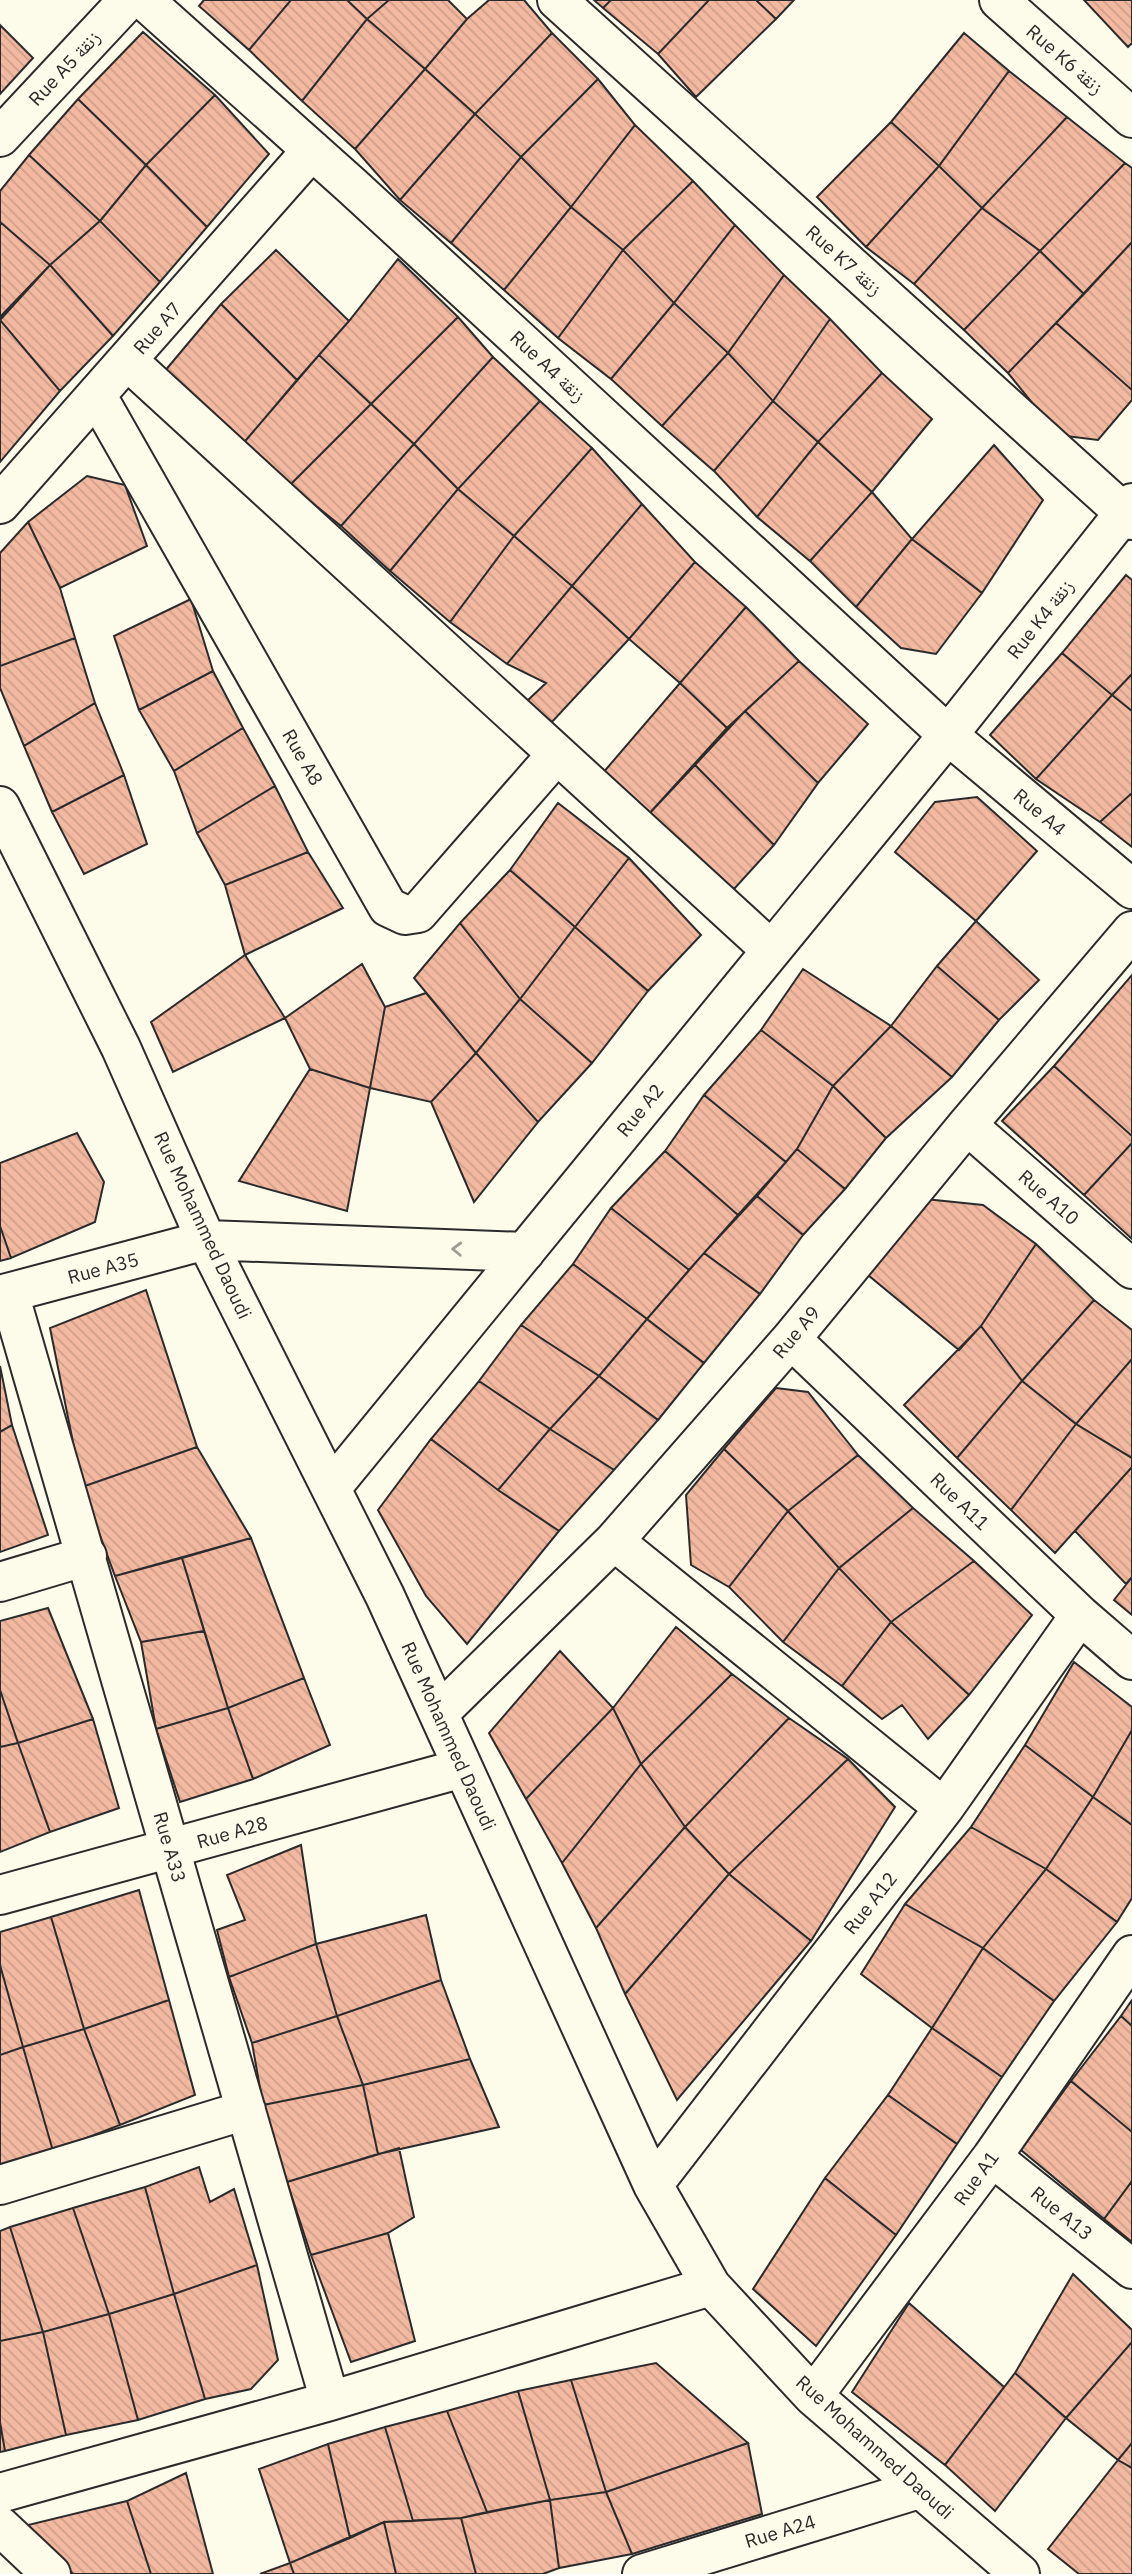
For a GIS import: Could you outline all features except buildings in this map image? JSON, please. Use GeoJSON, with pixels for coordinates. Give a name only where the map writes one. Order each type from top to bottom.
{"type":"FeatureCollection","features":[{"type":"Feature","properties":{"kind":"street","name":"Rue A5 زنقة"},"geometry":{"type":"LineString","coordinates":[[0,137],[128,0]]}},
{"type":"Feature","properties":{"kind":"street","name":"Rue A4 زنقة"},"geometry":{"type":"LineString","coordinates":[[144,0],[312,150],[948,734]]}},
{"type":"Feature","properties":{"kind":"street","name":"Rue K7 زنقة"},"geometry":{"type":"LineString","coordinates":[[557,0],[1129,512]]}},
{"type":"Feature","properties":{"kind":"street","name":"Rue K6 زنقة"},"geometry":{"type":"LineString","coordinates":[[999,0],[1132,118]]}},
{"type":"Feature","properties":{"kind":"street","name":"Rue A7"},"geometry":{"type":"LineString","coordinates":[[0,504],[312,150]]}},
{"type":"Feature","properties":{"kind":"street"},"geometry":{"type":"LineString","coordinates":[[128,361],[770,950]]}},
{"type":"Feature","properties":{"kind":"street","name":"Rue A8"},"geometry":{"type":"LineString","coordinates":[[97,396],[388,907],[398,914],[418,912],[557,754]]}},
{"type":"Feature","properties":{"kind":"street","name":"Rue K4 زنقة"},"geometry":{"type":"LineString","coordinates":[[948,734],[1129,512]]}},
{"type":"Feature","properties":{"kind":"street","name":"Rue A4"},"geometry":{"type":"LineString","coordinates":[[948,734],[1132,890]]}},
{"type":"Feature","properties":{"kind":"street","name":"Rue A2"},"geometry":{"type":"LineString","coordinates":[[332,1487],[948,734]]}},
{"type":"Feature","properties":{"kind":"street","name":"Rue Mohammed Daoudi"},"geometry":{"type":"LineString","coordinates":[[0,806],[121,1048],[206,1240],[332,1487],[439,1713],[653,2185],[711,2286],[813,2396],[1020,2574]]}},
{"type":"Feature","properties":{"kind":"street","name":"Rue A9"},"geometry":{"type":"LineString","coordinates":[[439,1713],[614,1541],[791,1339],[967,1125],[1132,931]]}},
{"type":"Feature","properties":{"kind":"street","name":"Rue A10"},"geometry":{"type":"LineString","coordinates":[[967,1125],[1132,1269]]}},
{"type":"Feature","properties":{"kind":"street","name":"Rue A35"},"geometry":{"type":"LineString","coordinates":[[4,1294],[206,1240],[525,1252]]}},
{"type":"Feature","properties":{"kind":"street","name":"Rue A33"},"geometry":{"type":"LineString","coordinates":[[4,1294],[87,1556],[330,2400]]}},
{"type":"Feature","properties":{"kind":"street","name":"Rue A11"},"geometry":{"type":"LineString","coordinates":[[791,1339],[1080,1615],[1132,1660]]}},
{"type":"Feature","properties":{"kind":"street"},"geometry":{"type":"LineString","coordinates":[[614,1541],[944,1808]]}},
{"type":"Feature","properties":{"kind":"street"},"geometry":{"type":"LineString","coordinates":[[0,1582],[87,1556]]}},
{"type":"Feature","properties":{"kind":"street","name":"Rue A12"},"geometry":{"type":"LineString","coordinates":[[653,2185],[944,1808],[1080,1615]]}},
{"type":"Feature","properties":{"kind":"street","name":"Rue A28"},"geometry":{"type":"LineString","coordinates":[[0,1895],[463,1768]]}},
{"type":"Feature","properties":{"kind":"street","name":"Rue A1"},"geometry":{"type":"LineString","coordinates":[[813,2396],[992,2157],[1132,1955]]}},
{"type":"Feature","properties":{"kind":"street"},"geometry":{"type":"LineString","coordinates":[[0,2185],[246,2110]]}},
{"type":"Feature","properties":{"kind":"street","name":"Rue A13"},"geometry":{"type":"LineString","coordinates":[[992,2157],[1132,2269]]}},
{"type":"Feature","properties":{"kind":"street"},"geometry":{"type":"LineString","coordinates":[[0,2493],[330,2400],[711,2286]]}},
{"type":"Feature","properties":{"kind":"street","name":"Rue A24"},"geometry":{"type":"LineString","coordinates":[[642,2574],[919,2489]]}},
{"type":"Feature","properties":{"kind":"street"},"geometry":{"type":"LineString","coordinates":[[0,2526],[51,2574]]}}]}
